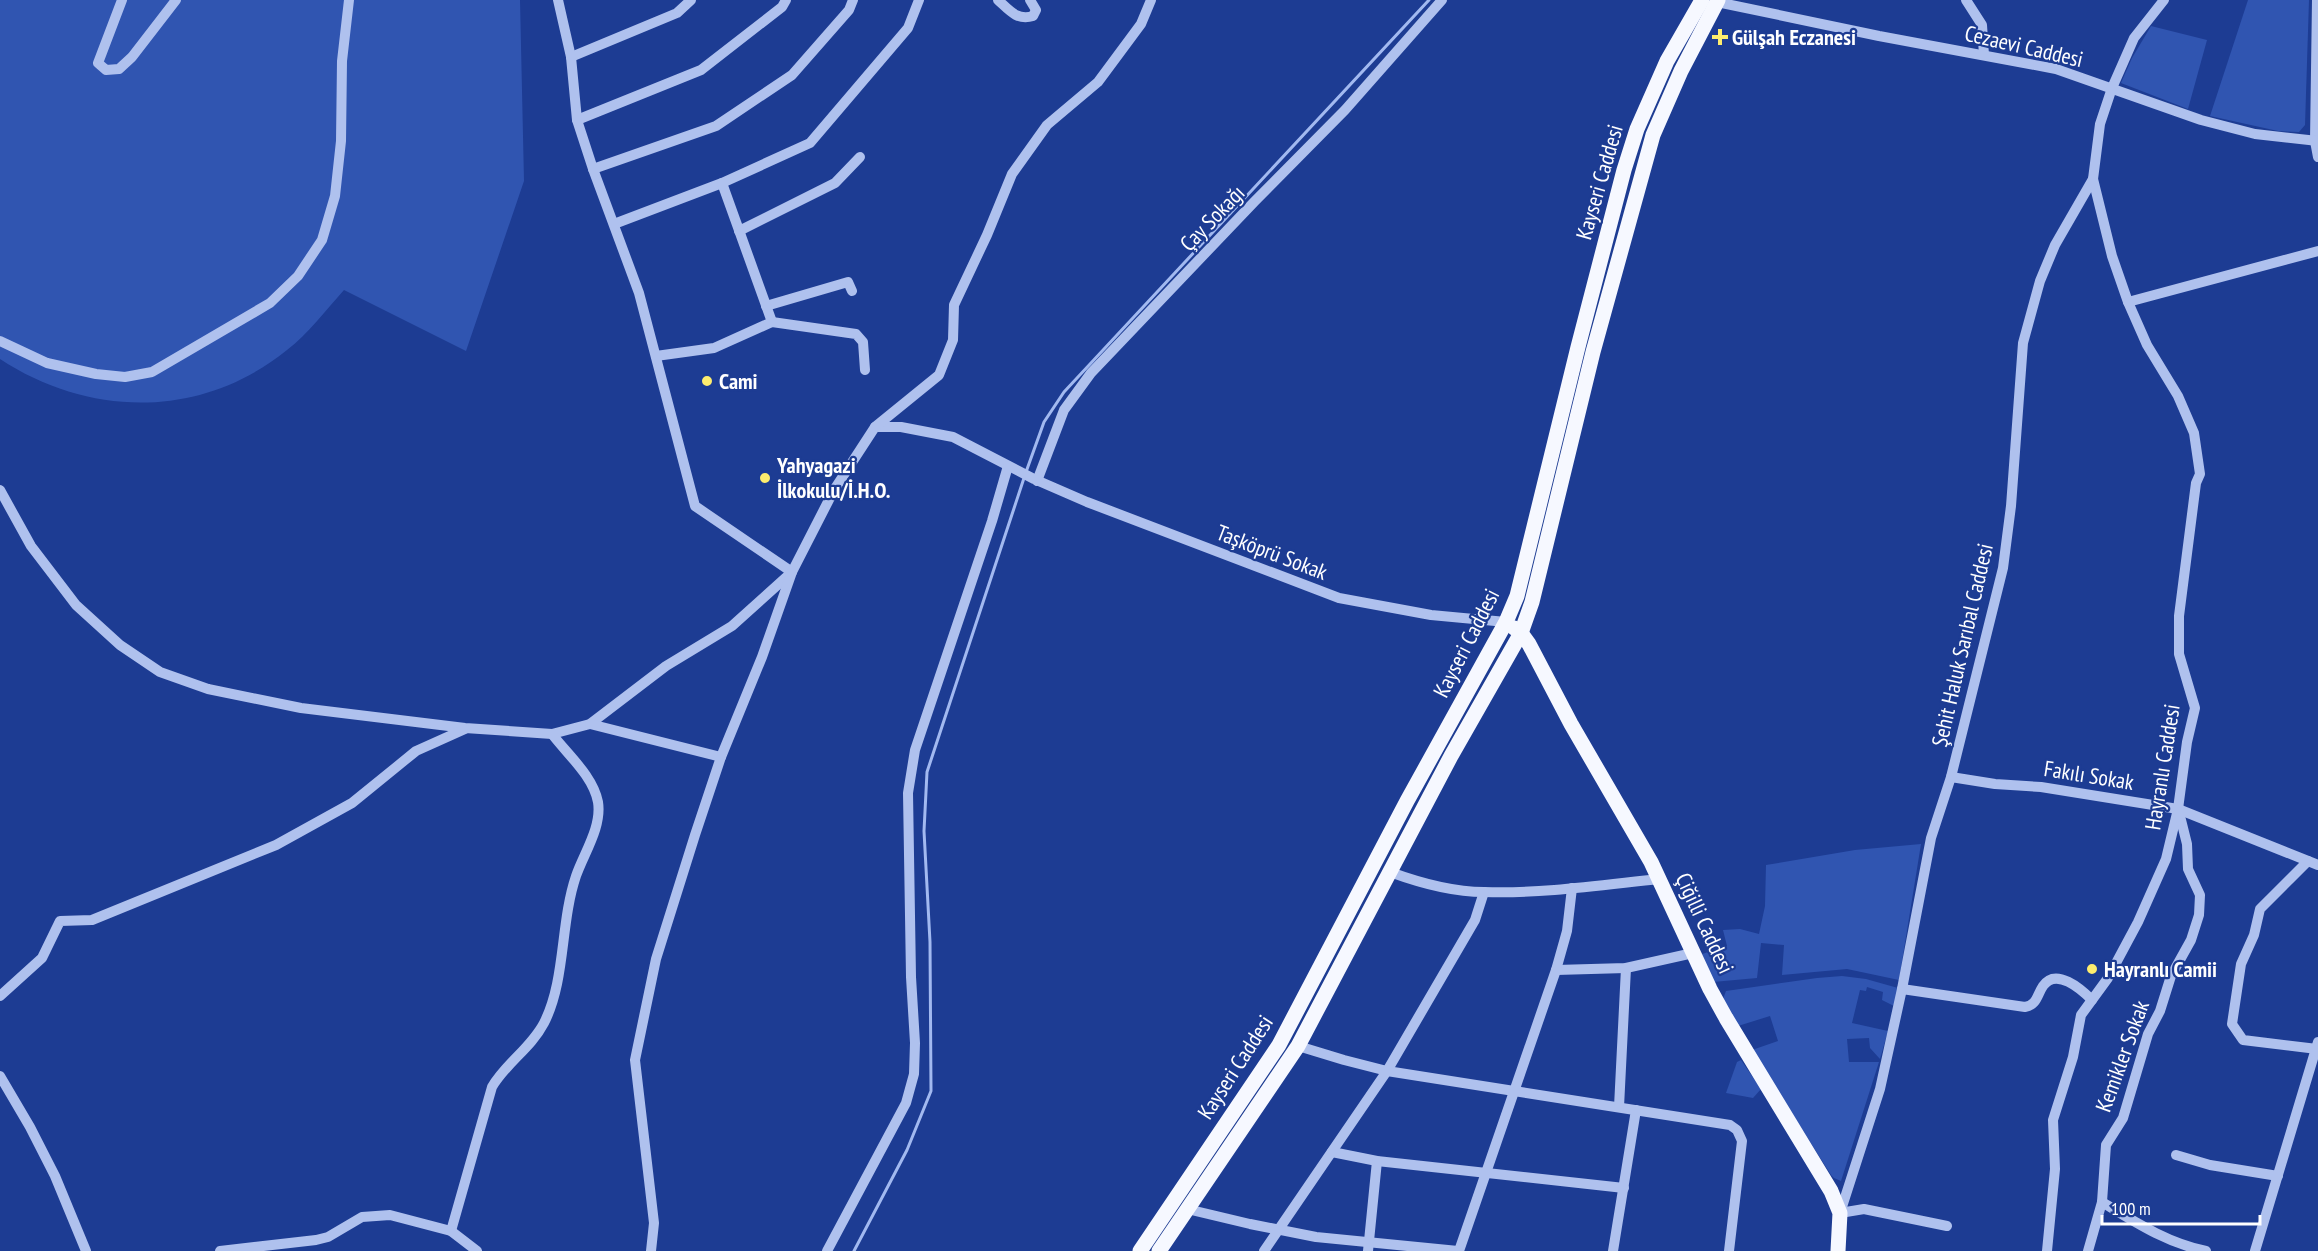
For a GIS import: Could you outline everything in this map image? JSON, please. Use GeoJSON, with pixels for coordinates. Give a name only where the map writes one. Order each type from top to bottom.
{"type":"FeatureCollection","features":[{"type":"Feature","properties":{"kind":"main road","name":"Kayseri Caddesi"},"geometry":{"type":"LineString","coordinates":[[1140,1251],[1279,1045],[1407,801],[1506,622],[1517,596],[1578,347],[1637,129],[1667,61],[1712,1]]}},
{"type":"Feature","properties":{"kind":"main road","name":"Kayseri Caddesi"},"geometry":{"type":"LineString","coordinates":[[1159,1251],[1298,1046],[1451,756],[1521,633],[1532,602],[1593,352],[1653,135],[1712,1]]}},
{"type":"Feature","properties":{"kind":"main road","name":"Çiğilli Caddesi"},"geometry":{"type":"LineString","coordinates":[[1506,622],[1521,633],[1659,879],[1726,1018],[1819,1171],[1840,1213],[1838,1251]]}},
{"type":"Feature","properties":{"kind":"street"},"geometry":{"type":"LineString","coordinates":[[122,0],[98,63],[106,70],[119,69],[132,57],[176,0]]}},
{"type":"Feature","properties":{"kind":"street"},"geometry":{"type":"LineString","coordinates":[[0,341],[47,363],[96,374],[125,377],[152,372],[270,303],[298,276],[322,240],[335,196],[341,141],[342,61],[349,0]]}},
{"type":"Feature","properties":{"kind":"street"},"geometry":{"type":"LineString","coordinates":[[559,0],[571,57],[577,120],[639,293],[694,506],[792,572]]}},
{"type":"Feature","properties":{"kind":"street"},"geometry":{"type":"LineString","coordinates":[[571,57],[677,13],[691,0]]}},
{"type":"Feature","properties":{"kind":"street"},"geometry":{"type":"LineString","coordinates":[[577,120],[701,70],[782,7],[786,0]]}},
{"type":"Feature","properties":{"kind":"street"},"geometry":{"type":"LineString","coordinates":[[593,169],[716,126],[792,75],[849,10],[853,0]]}},
{"type":"Feature","properties":{"kind":"street"},"geometry":{"type":"LineString","coordinates":[[614,224],[722,183],[810,142],[908,28],[919,0]]}},
{"type":"Feature","properties":{"kind":"street"},"geometry":{"type":"LineString","coordinates":[[998,0],[1016,16],[1026,18],[1033,16],[1036,10],[1030,0]]}},
{"type":"Feature","properties":{"kind":"street"},"geometry":{"type":"LineString","coordinates":[[651,1251],[654,1223],[635,1060],[657,959],[721,756],[762,657],[792,572],[834,490],[875,427],[939,375],[953,340],[954,304],[987,236],[1012,174],[1047,125],[1098,82],[1141,24],[1151,0]]}},
{"type":"Feature","properties":{"kind":"street","name":"Çay Sokağı"},"geometry":{"type":"LineString","coordinates":[[1035,480],[1064,410],[1092,373],[1247,209],[1345,110],[1442,0]]}},
{"type":"Feature","properties":{"kind":"street"},"geometry":{"type":"LineString","coordinates":[[1966,0],[1982,25],[1984,55]]}},
{"type":"Feature","properties":{"kind":"street","name":"Şehit Haluk Sarıbal Caddesi"},"geometry":{"type":"LineString","coordinates":[[1840,1213],[1880,1089],[1931,838],[1951,777],[2003,568],[2011,506],[2023,343],[2040,281],[2055,245],[2093,179],[2100,124],[2112,88],[2134,38],[2164,0]]}},
{"type":"Feature","properties":{"kind":"street"},"geometry":{"type":"LineString","coordinates":[[2317,0],[2318,157]]}},
{"type":"Feature","properties":{"kind":"street","name":"Cezaevi Caddesi"},"geometry":{"type":"LineString","coordinates":[[1712,1],[2056,69],[2201,120],[2255,134],[2317,141]]}},
{"type":"Feature","properties":{"kind":"street"},"geometry":{"type":"LineString","coordinates":[[739,231],[835,183],[860,157]]}},
{"type":"Feature","properties":{"kind":"street","name":"Hayranlı Caddesi"},"geometry":{"type":"LineString","coordinates":[[2047,1251],[2055,1169],[2053,1120],[2073,1057],[2081,1015],[2108,978],[2138,922],[2166,859],[2178,809],[2187,742],[2195,708],[2179,654],[2179,616],[2196,483],[2200,474],[2194,433],[2178,396],[2147,345],[2128,302],[2112,256],[2093,179]]}},
{"type":"Feature","properties":{"kind":"street"},"geometry":{"type":"LineString","coordinates":[[722,183],[772,322]]}},
{"type":"Feature","properties":{"kind":"street"},"geometry":{"type":"LineString","coordinates":[[2128,302],[2318,251]]}},
{"type":"Feature","properties":{"kind":"street"},"geometry":{"type":"LineString","coordinates":[[766,306],[848,282],[852,291]]}},
{"type":"Feature","properties":{"kind":"street"},"geometry":{"type":"LineString","coordinates":[[656,356],[714,348],[772,322],[856,334],[863,342],[865,370]]}},
{"type":"Feature","properties":{"kind":"street","name":"Taşköprü Sokak"},"geometry":{"type":"LineString","coordinates":[[875,427],[901,426],[953,437],[1035,480],[1339,598],[1431,615],[1506,622]]}},
{"type":"Feature","properties":{"kind":"street"},"geometry":{"type":"LineString","coordinates":[[827,1251],[906,1103],[914,1074],[908,793],[915,750],[992,521],[1008,466]]}},
{"type":"Feature","properties":{"kind":"street"},"geometry":{"type":"LineString","coordinates":[[0,490],[31,546],[76,605],[120,645],[160,672],[208,689],[301,708],[465,728],[552,734],[590,724],[666,666],[732,626],[792,572]]}},
{"type":"Feature","properties":{"kind":"street"},"geometry":{"type":"LineString","coordinates":[[590,724],[721,756]]}},
{"type":"Feature","properties":{"kind":"street"},"geometry":{"type":"LineString","coordinates":[[0,996],[42,958],[60,921],[92,920],[276,845],[352,802],[416,751],[465,728]]}},
{"type":"Feature","properties":{"kind":"street"},"geometry":{"type":"LineString","coordinates":[[451,1230],[492,1087],[502,1071],[530,1045],[544,1023],[552,1003],[575,879],[597,823],[598,802],[591,784],[552,734]]}},
{"type":"Feature","properties":{"kind":"street","name":"Fakılı Sokak"},"geometry":{"type":"LineString","coordinates":[[1951,777],[1995,784],[2041,787],[2178,809],[2313,863]]}},
{"type":"Feature","properties":{"kind":"street","name":"Kemikler Sokak"},"geometry":{"type":"LineString","coordinates":[[2088,1251],[2102,1202],[2106,1145],[2123,1118],[2148,1034],[2160,1011],[2171,976],[2191,940],[2199,915],[2200,895],[2188,869],[2187,844],[2178,809]]}},
{"type":"Feature","properties":{"kind":"street"},"geometry":{"type":"LineString","coordinates":[[2255,1251],[2317,1046],[2243,1040],[2232,1024],[2241,964],[2254,935],[2260,909],[2313,863]]}},
{"type":"Feature","properties":{"kind":"street"},"geometry":{"type":"LineString","coordinates":[[1390,872],[1438,886],[1484,892],[1572,888],[1659,879]]}},
{"type":"Feature","properties":{"kind":"street"},"geometry":{"type":"LineString","coordinates":[[1187,1209],[1278,1230],[1369,1247],[1458,1251],[1556,970],[1567,931],[1572,888]]}},
{"type":"Feature","properties":{"kind":"street"},"geometry":{"type":"LineString","coordinates":[[1264,1251],[1387,1071],[1475,920],[1484,892]]}},
{"type":"Feature","properties":{"kind":"street"},"geometry":{"type":"LineString","coordinates":[[1556,970],[1626,968],[1693,953]]}},
{"type":"Feature","properties":{"kind":"street"},"geometry":{"type":"LineString","coordinates":[[1619,1107],[1626,968]]}},
{"type":"Feature","properties":{"kind":"street"},"geometry":{"type":"LineString","coordinates":[[1902,989],[2025,1007],[2035,1003],[2045,983],[2056,979],[2072,983],[2092,1000]]}},
{"type":"Feature","properties":{"kind":"street"},"geometry":{"type":"LineString","coordinates":[[1298,1046],[1387,1071],[1734,1127],[1742,1141],[1729,1251]]}},
{"type":"Feature","properties":{"kind":"street"},"geometry":{"type":"LineString","coordinates":[[0,1076],[35,1136],[86,1251]]}},
{"type":"Feature","properties":{"kind":"street"},"geometry":{"type":"LineString","coordinates":[[1613,1251],[1636,1110]]}},
{"type":"Feature","properties":{"kind":"street"},"geometry":{"type":"LineString","coordinates":[[1332,1152],[1377,1161],[1623,1188]]}},
{"type":"Feature","properties":{"kind":"street"},"geometry":{"type":"LineString","coordinates":[[2176,1155],[2210,1165],[2278,1176]]}},
{"type":"Feature","properties":{"kind":"street"},"geometry":{"type":"LineString","coordinates":[[1369,1247],[1377,1161]]}},
{"type":"Feature","properties":{"kind":"street"},"geometry":{"type":"LineString","coordinates":[[2102,1202],[2153,1234],[2206,1251]]}},
{"type":"Feature","properties":{"kind":"street"},"geometry":{"type":"LineString","coordinates":[[1840,1213],[1864,1209],[1947,1226]]}},
{"type":"Feature","properties":{"kind":"street"},"geometry":{"type":"LineString","coordinates":[[220,1251],[316,1240],[350,1223],[375,1215],[390,1215],[451,1230],[477,1251]]}},
{"type":"Feature","properties":{"kind":"shaded area"},"geometry":{"type":"Polygon","coordinates":[[[0,0],[520,0],[524,181],[466,351],[344,290],[295,344],[254,373],[219,389],[183,399],[145,402],[108,400],[71,392],[35,378],[0,359],[0,0]]]}},
{"type":"Feature","properties":{"kind":"shaded area"},"geometry":{"type":"Polygon","coordinates":[[[2248,0],[2309,0],[2305,125],[2299,132],[2278,131],[2210,116],[2248,0]]]}},
{"type":"Feature","properties":{"kind":"shaded area"},"geometry":{"type":"Polygon","coordinates":[[[2151,26],[2207,40],[2188,109],[2121,83],[2132,58],[2151,26]]]}},
{"type":"Feature","properties":{"kind":"shaded area"},"geometry":{"type":"Polygon","coordinates":[[[1921,844],[1899,980],[1847,969],[1782,975],[1784,945],[1761,943],[1757,978],[1713,982],[1702,954],[1727,946],[1723,930],[1740,929],[1759,934],[1765,906],[1766,865],[1855,850],[1921,844]]]}},
{"type":"Feature","properties":{"kind":"shaded area"},"geometry":{"type":"Polygon","coordinates":[[[1842,976],[1866,979],[1898,988],[1894,1006],[1882,1000],[1883,992],[1867,987],[1866,991],[1860,990],[1852,1023],[1888,1031],[1880,1059],[1870,1048],[1869,1038],[1847,1039],[1849,1062],[1879,1062],[1841,1181],[1831,1175],[1752,1050],[1778,1041],[1770,1016],[1738,1026],[1723,999],[1726,991],[1842,976]]]}},
{"type":"Feature","properties":{"kind":"shaded area"},"geometry":{"type":"Polygon","coordinates":[[[1741,1060],[1761,1089],[1753,1098],[1726,1093],[1737,1062],[1741,1060]]]}},
{"type":"Feature","properties":{"kind":"waterway"},"geometry":{"type":"LineString","coordinates":[[1026,472],[1044,422],[1064,392],[1429,0]]}},
{"type":"Feature","properties":{"kind":"waterway"},"geometry":{"type":"LineString","coordinates":[[854,1251],[907,1150],[931,1091],[930,942],[924,831],[927,772],[1024,478]]}},
{"type":"Feature","properties":{"kind":"place","name":"Gülşah Eczanesi"},"geometry":{"type":"Point","coordinates":[1720,37]}},
{"type":"Feature","properties":{"kind":"place","name":"Cami"},"geometry":{"type":"Point","coordinates":[707,381]}},
{"type":"Feature","properties":{"kind":"place","name":"Yahyagazi İlkokulu/İ.H.O."},"geometry":{"type":"Point","coordinates":[765,478]}},
{"type":"Feature","properties":{"kind":"place","name":"Hayranlı Camii"},"geometry":{"type":"Point","coordinates":[2092,969]}}]}
